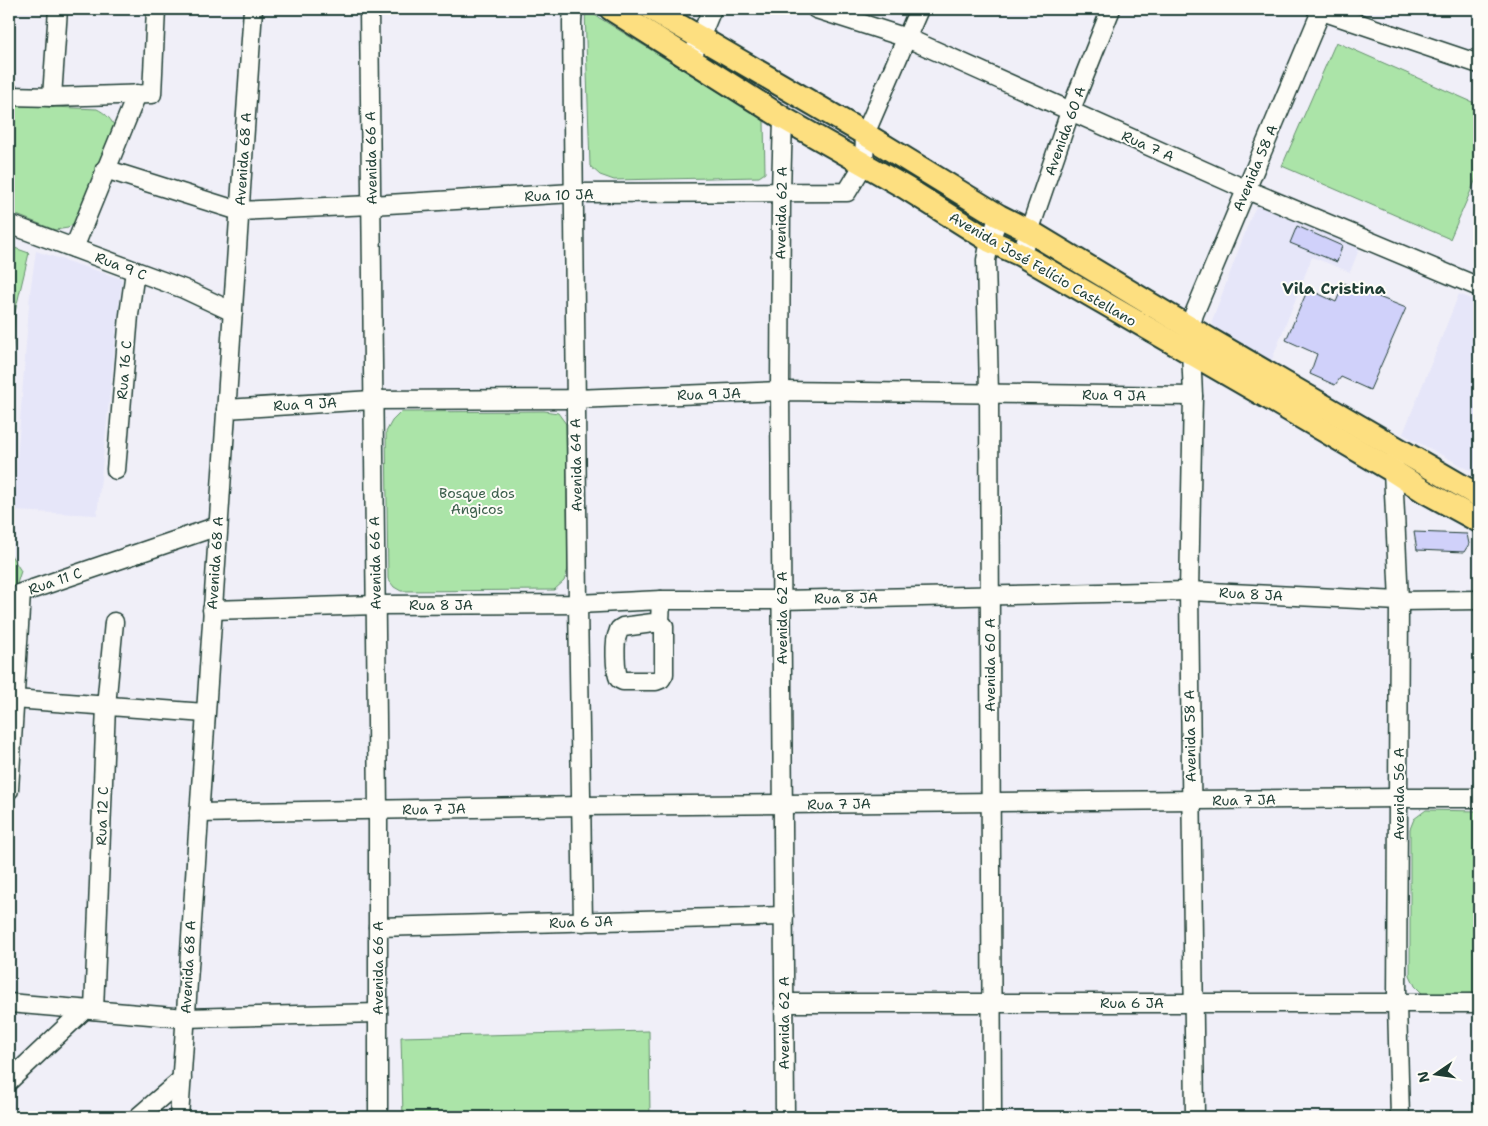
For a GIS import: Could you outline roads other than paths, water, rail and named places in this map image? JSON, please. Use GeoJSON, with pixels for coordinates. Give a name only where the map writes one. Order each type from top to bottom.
{"type":"FeatureCollection","features":[{"type":"Feature","properties":{"kind":"main road","name":"Avenida José Felício Castellano"},"geometry":{"type":"LineString","coordinates":[[611,9],[783,118],[906,188],[990,241],[1022,255],[1393,471],[1424,491],[1479,521]]}},
{"type":"Feature","properties":{"kind":"main road","name":"Avenida José Felício Castellano"},"geometry":{"type":"LineString","coordinates":[[652,9],[1190,328],[1479,496]]}},
{"type":"Feature","properties":{"kind":"street"},"geometry":{"type":"LineString","coordinates":[[52,97],[58,9]]}},
{"type":"Feature","properties":{"kind":"street"},"geometry":{"type":"LineString","coordinates":[[74,248],[105,169],[144,94],[156,9]]}},
{"type":"Feature","properties":{"kind":"street","name":"Avenida 68 A"},"geometry":{"type":"LineString","coordinates":[[179,1117],[253,9]]}},
{"type":"Feature","properties":{"kind":"street","name":"Avenida 66 A"},"geometry":{"type":"LineString","coordinates":[[369,9],[378,810],[378,1117]]}},
{"type":"Feature","properties":{"kind":"street","name":"Avenida 64 A"},"geometry":{"type":"LineString","coordinates":[[573,9],[575,398],[583,922]]}},
{"type":"Feature","properties":{"kind":"street"},"geometry":{"type":"LineString","coordinates":[[692,60],[712,9]]}},
{"type":"Feature","properties":{"kind":"street","name":"Rua 7 A"},"geometry":{"type":"LineString","coordinates":[[816,9],[907,38],[1245,189],[1479,287]]}},
{"type":"Feature","properties":{"kind":"street"},"geometry":{"type":"LineString","coordinates":[[864,164],[865,134],[919,9]]}},
{"type":"Feature","properties":{"kind":"street","name":"Avenida 60 A"},"geometry":{"type":"LineString","coordinates":[[1022,255],[1070,112],[1112,9]]}},
{"type":"Feature","properties":{"kind":"street"},"geometry":{"type":"LineString","coordinates":[[1320,9],[1479,64]]}},
{"type":"Feature","properties":{"kind":"street","name":"Avenida 58 A"},"geometry":{"type":"LineString","coordinates":[[1195,1117],[1189,591],[1193,396],[1190,328],[1194,314],[1320,9]]}},
{"type":"Feature","properties":{"kind":"street"},"geometry":{"type":"LineString","coordinates":[[9,96],[52,97],[144,94]]}},
{"type":"Feature","properties":{"kind":"street","name":"Avenida 62 A"},"geometry":{"type":"LineString","coordinates":[[783,118],[780,391],[785,1117]]}},
{"type":"Feature","properties":{"kind":"street","name":"Rua 10 JA"},"geometry":{"type":"LineString","coordinates":[[239,211],[371,206],[573,193],[847,192],[864,164]]}},
{"type":"Feature","properties":{"kind":"street"},"geometry":{"type":"LineString","coordinates":[[105,169],[239,211]]}},
{"type":"Feature","properties":{"kind":"street","name":"Avenida 60 A"},"geometry":{"type":"LineString","coordinates":[[992,1117],[989,393],[986,260],[990,241],[1000,216]]}},
{"type":"Feature","properties":{"kind":"street","name":"Rua 9 C"},"geometry":{"type":"LineString","coordinates":[[9,224],[184,289],[232,312]]}},
{"type":"Feature","properties":{"kind":"street","name":"Rua 16 C"},"geometry":{"type":"LineString","coordinates":[[116,470],[129,314],[135,271]]}},
{"type":"Feature","properties":{"kind":"street","name":"Rua 9 JA"},"geometry":{"type":"LineString","coordinates":[[226,409],[372,400],[575,398],[780,391],[1193,396]]}},
{"type":"Feature","properties":{"kind":"street","name":"Avenida 56 A"},"geometry":{"type":"LineString","coordinates":[[1396,448],[1393,471],[1399,601],[1397,1003],[1400,1117]]}},
{"type":"Feature","properties":{"kind":"street","name":"Rua 11 C"},"geometry":{"type":"LineString","coordinates":[[9,790],[21,593],[218,526]]}},
{"type":"Feature","properties":{"kind":"street","name":"Rua 8 JA"},"geometry":{"type":"LineString","coordinates":[[212,610],[376,605],[578,604],[660,600],[782,600],[1189,591],[1399,601],[1479,600]]}},
{"type":"Feature","properties":{"kind":"street"},"geometry":{"type":"LineString","coordinates":[[660,600],[660,622]]}},
{"type":"Feature","properties":{"kind":"street","name":"Rua 12 C"},"geometry":{"type":"LineString","coordinates":[[89,1010],[106,706],[114,622]]}},
{"type":"Feature","properties":{"kind":"street"},"geometry":{"type":"LineString","coordinates":[[14,699],[205,713]]}},
{"type":"Feature","properties":{"kind":"street","name":"Rua 7 JA"},"geometry":{"type":"LineString","coordinates":[[198,813],[581,806],[1479,798]]}},
{"type":"Feature","properties":{"kind":"street","name":"Rua 6 JA"},"geometry":{"type":"LineString","coordinates":[[378,927],[784,916]]}},
{"type":"Feature","properties":{"kind":"street","name":"Rua 6 JA"},"geometry":{"type":"LineString","coordinates":[[784,1003],[1479,1003]]}},
{"type":"Feature","properties":{"kind":"street"},"geometry":{"type":"LineString","coordinates":[[9,1004],[185,1018],[378,1013]]}},
{"type":"Feature","properties":{"kind":"street"},"geometry":{"type":"LineString","coordinates":[[9,1081],[89,1010]]}},
{"type":"Feature","properties":{"kind":"street"},"geometry":{"type":"LineString","coordinates":[[138,1117],[182,1078]]}},
{"type":"Feature","properties":{"kind":"district","name":"Vila Cristina"},"geometry":{"type":"Point","coordinates":[1334,288]}},
{"type":"Feature","properties":{"kind":"park label","name":"Bosque dos Angicos"},"geometry":{"type":"Point","coordinates":[477,502]}}]}
